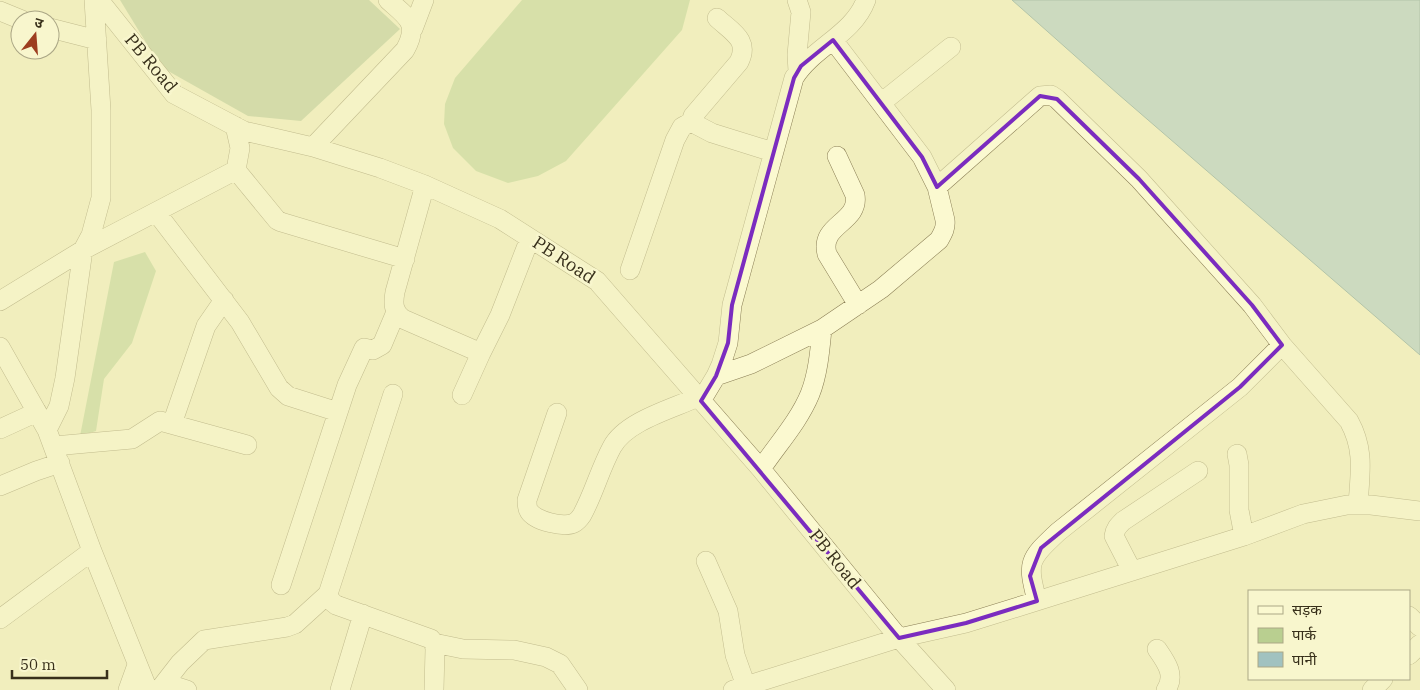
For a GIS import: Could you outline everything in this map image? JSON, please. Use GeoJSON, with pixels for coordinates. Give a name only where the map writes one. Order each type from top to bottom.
{"type":"FeatureCollection","features":[{"type":"Feature","properties":{"kind":"street"},"geometry":{"type":"LineString","coordinates":[[0,486],[36,470],[53,446],[65,378],[83,250],[91,235],[101,198],[101,110],[94,0]]}},
{"type":"Feature","properties":{"kind":"street","name":"PB Road"},"geometry":{"type":"LineString","coordinates":[[100,0],[174,94],[244,131],[314,147],[380,168],[425,185],[500,219],[597,281],[761,470],[899,638],[946,690]]}},
{"type":"Feature","properties":{"kind":"street"},"geometry":{"type":"LineString","coordinates":[[388,0],[410,19],[413,29]]}},
{"type":"Feature","properties":{"kind":"street"},"geometry":{"type":"LineString","coordinates":[[314,147],[405,50],[424,0]]}},
{"type":"Feature","properties":{"kind":"street"},"geometry":{"type":"LineString","coordinates":[[796,0],[801,12],[797,55],[798,71]]}},
{"type":"Feature","properties":{"kind":"street"},"geometry":{"type":"LineString","coordinates":[[557,413],[527,504],[529,511],[538,518],[566,525],[578,520],[582,515],[612,446],[626,430],[643,421],[699,399],[716,376],[728,343],[732,304],[794,78],[801,66],[857,18],[866,0]]}},
{"type":"Feature","properties":{"kind":"street"},"geometry":{"type":"LineString","coordinates":[[630,270],[675,140],[682,127],[691,122],[693,116],[739,62],[743,54],[741,40],[717,18]]}},
{"type":"Feature","properties":{"kind":"street"},"geometry":{"type":"LineString","coordinates":[[60,31],[96,40]]}},
{"type":"Feature","properties":{"kind":"street"},"geometry":{"type":"LineString","coordinates":[[716,376],[751,364],[822,329],[880,289],[939,240],[946,225],[937,187],[922,157],[833,40]]}},
{"type":"Feature","properties":{"kind":"street"},"geometry":{"type":"LineString","coordinates":[[881,103],[951,47]]}},
{"type":"Feature","properties":{"kind":"street"},"geometry":{"type":"LineString","coordinates":[[937,187],[1040,96],[1051,95],[1139,179],[1252,304],[1282,345],[1349,421],[1356,434],[1360,449],[1361,465],[1358,505]]}},
{"type":"Feature","properties":{"kind":"street"},"geometry":{"type":"LineString","coordinates":[[691,122],[712,133],[773,152]]}},
{"type":"Feature","properties":{"kind":"street"},"geometry":{"type":"LineString","coordinates":[[235,126],[240,148],[236,170],[277,220],[404,259]]}},
{"type":"Feature","properties":{"kind":"street"},"geometry":{"type":"LineString","coordinates":[[837,156],[856,200],[854,208],[849,215],[828,235],[825,248],[858,305]]}},
{"type":"Feature","properties":{"kind":"street"},"geometry":{"type":"LineString","coordinates":[[0,301],[83,250],[236,170]]}},
{"type":"Feature","properties":{"kind":"street"},"geometry":{"type":"LineString","coordinates":[[425,185],[394,302],[396,312],[403,319],[481,353]]}},
{"type":"Feature","properties":{"kind":"street"},"geometry":{"type":"LineString","coordinates":[[156,212],[240,322],[279,388],[288,396],[338,412]]}},
{"type":"Feature","properties":{"kind":"street"},"geometry":{"type":"LineString","coordinates":[[462,395],[500,314],[530,238]]}},
{"type":"Feature","properties":{"kind":"street"},"geometry":{"type":"LineString","coordinates":[[172,424],[206,326],[224,300]]}},
{"type":"Feature","properties":{"kind":"street"},"geometry":{"type":"LineString","coordinates":[[281,585],[346,385],[364,348],[372,350],[382,345],[396,312]]}},
{"type":"Feature","properties":{"kind":"street"},"geometry":{"type":"LineString","coordinates":[[761,470],[797,418],[811,392],[822,329]]}},
{"type":"Feature","properties":{"kind":"street"},"geometry":{"type":"LineString","coordinates":[[1037,602],[1030,576],[1031,566],[1041,548],[1058,532],[1240,387],[1282,345]]}},
{"type":"Feature","properties":{"kind":"street"},"geometry":{"type":"LineString","coordinates":[[0,347],[37,412],[53,446],[137,665],[157,688],[187,690]]}},
{"type":"Feature","properties":{"kind":"street"},"geometry":{"type":"LineString","coordinates":[[157,688],[204,640],[287,627],[294,624],[328,594],[393,394]]}},
{"type":"Feature","properties":{"kind":"street"},"geometry":{"type":"LineString","coordinates":[[0,429],[37,412]]}},
{"type":"Feature","properties":{"kind":"street"},"geometry":{"type":"LineString","coordinates":[[53,446],[132,439],[160,421],[247,445]]}},
{"type":"Feature","properties":{"kind":"street"},"geometry":{"type":"LineString","coordinates":[[1237,454],[1239,510],[1244,536]]}},
{"type":"Feature","properties":{"kind":"street"},"geometry":{"type":"LineString","coordinates":[[1132,571],[1114,536],[1114,531],[1123,521],[1198,471]]}},
{"type":"Feature","properties":{"kind":"street"},"geometry":{"type":"LineString","coordinates":[[706,561],[728,611],[740,688],[788,682],[899,638],[966,623],[1037,602],[1244,536],[1303,514],[1346,505],[1371,504],[1420,511]]}},
{"type":"Feature","properties":{"kind":"street"},"geometry":{"type":"LineString","coordinates":[[0,619],[92,551]]}},
{"type":"Feature","properties":{"kind":"street"},"geometry":{"type":"LineString","coordinates":[[328,594],[331,601],[336,605],[424,636],[434,643],[463,649],[514,650],[546,657],[560,664],[578,690]]}},
{"type":"Feature","properties":{"kind":"street"},"geometry":{"type":"LineString","coordinates":[[340,690],[363,614]]}},
{"type":"Feature","properties":{"kind":"street"},"geometry":{"type":"LineString","coordinates":[[1410,617],[1420,627]]}},
{"type":"Feature","properties":{"kind":"street"},"geometry":{"type":"LineString","coordinates":[[434,643],[434,690]]}},
{"type":"Feature","properties":{"kind":"street"},"geometry":{"type":"LineString","coordinates":[[1410,654],[1420,644]]}},
{"type":"Feature","properties":{"kind":"street"},"geometry":{"type":"LineString","coordinates":[[1157,648],[1166,662],[1170,673],[1171,680],[1166,690]]}},
{"type":"Feature","properties":{"kind":"street"},"geometry":{"type":"LineString","coordinates":[[128,690],[137,665]]}},
{"type":"Feature","properties":{"kind":"street"},"geometry":{"type":"LineString","coordinates":[[1372,690],[1383,680]]}},
{"type":"Feature","properties":{"kind":"highlighted area"},"geometry":{"type":"Polygon","coordinates":[[[833,40],[922,157],[937,187],[1040,96],[1057,99],[1139,179],[1252,305],[1282,345],[1240,387],[1041,548],[1030,576],[1037,601],[966,623],[899,638],[701,401],[716,376],[728,343],[732,305],[794,78],[801,66],[833,40]]]}},
{"type":"Feature","properties":{"kind":"green space"},"geometry":{"type":"Polygon","coordinates":[[[120,0],[369,0],[400,29],[301,121],[248,116],[161,67],[120,0]]]}},
{"type":"Feature","properties":{"kind":"green space"},"geometry":{"type":"Polygon","coordinates":[[[522,0],[690,0],[682,30],[566,161],[538,176],[508,183],[476,171],[453,148],[444,124],[445,104],[455,78],[522,0]]]}},
{"type":"Feature","properties":{"kind":"green space"},"geometry":{"type":"Polygon","coordinates":[[[145,252],[156,271],[132,343],[104,379],[96,431],[80,436],[114,262],[145,252]]]}},
{"type":"Feature","properties":{"kind":"water"},"geometry":{"type":"Polygon","coordinates":[[[1012,0],[1420,0],[1420,355],[1118,94],[1012,0]]]}}]}
